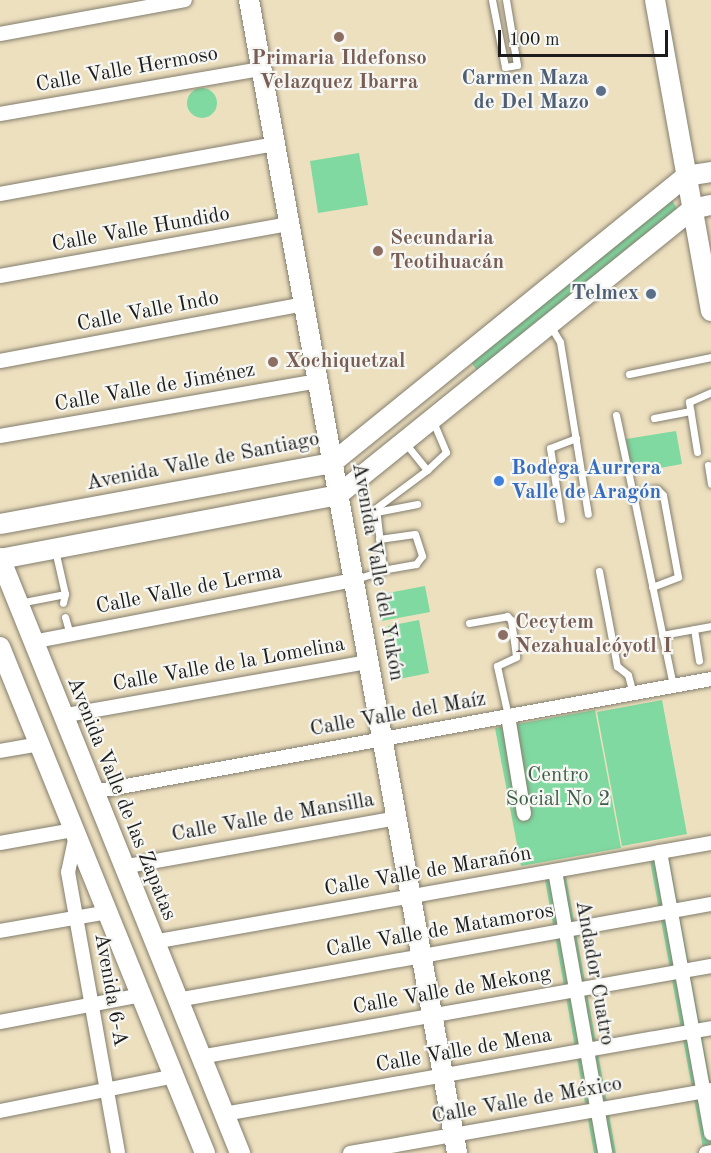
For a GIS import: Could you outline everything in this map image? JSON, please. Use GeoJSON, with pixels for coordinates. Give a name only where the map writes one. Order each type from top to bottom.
{"type":"FeatureCollection","features":[{"type":"Feature","properties":{"kind":"street"},"geometry":{"type":"LineString","coordinates":[[0,34],[185,0]]}},
{"type":"Feature","properties":{"kind":"street","name":"Avenida Valle del Yukón"},"geometry":{"type":"LineString","coordinates":[[249,0],[456,1144]]}},
{"type":"Feature","properties":{"kind":"street"},"geometry":{"type":"LineString","coordinates":[[655,0],[686,176],[702,207],[711,311]]}},
{"type":"Feature","properties":{"kind":"street","name":"Calle Valle Hermoso"},"geometry":{"type":"LineString","coordinates":[[0,114],[261,69]]}},
{"type":"Feature","properties":{"kind":"street"},"geometry":{"type":"LineString","coordinates":[[0,194],[275,144]]}},
{"type":"Feature","properties":{"kind":"street","name":"Avenida Valle de Santiago"},"geometry":{"type":"LineString","coordinates":[[0,525],[332,464],[686,176],[711,172]]}},
{"type":"Feature","properties":{"kind":"street"},"geometry":{"type":"LineString","coordinates":[[0,558],[338,495],[702,207]]}},
{"type":"Feature","properties":{"kind":"street","name":"Calle Valle Hundido"},"geometry":{"type":"LineString","coordinates":[[0,276],[289,224]]}},
{"type":"Feature","properties":{"kind":"street","name":"Calle Valle Indo"},"geometry":{"type":"LineString","coordinates":[[0,361],[304,304]]}},
{"type":"Feature","properties":{"kind":"street"},"geometry":{"type":"LineString","coordinates":[[458,360],[478,386]]}},
{"type":"Feature","properties":{"kind":"street","name":"Calle Valle de Jiménez"},"geometry":{"type":"LineString","coordinates":[[0,436],[318,381]]}},
{"type":"Feature","properties":{"kind":"street","name":"Avenida Valle de las Zapatas"},"geometry":{"type":"LineString","coordinates":[[0,558],[122,867],[240,1153]]}},
{"type":"Feature","properties":{"kind":"street","name":"Calle Valle de Lerma"},"geometry":{"type":"LineString","coordinates":[[32,642],[354,580]]}},
{"type":"Feature","properties":{"kind":"street"},"geometry":{"type":"LineString","coordinates":[[3,659],[109,912],[205,1153]]}},
{"type":"Feature","properties":{"kind":"street","name":"Calle Valle de la Lomelina"},"geometry":{"type":"LineString","coordinates":[[62,716],[369,662]]}},
{"type":"Feature","properties":{"kind":"street","name":"Calle Valle del Maíz"},"geometry":{"type":"LineString","coordinates":[[93,792],[711,679]]}},
{"type":"Feature","properties":{"kind":"street"},"geometry":{"type":"LineString","coordinates":[[508,716],[524,813]]}},
{"type":"Feature","properties":{"kind":"street"},"geometry":{"type":"LineString","coordinates":[[0,751],[40,744]]}},
{"type":"Feature","properties":{"kind":"street","name":"Calle Valle de Mansilla"},"geometry":{"type":"LineString","coordinates":[[122,867],[397,818]]}},
{"type":"Feature","properties":{"kind":"street"},"geometry":{"type":"LineString","coordinates":[[0,843],[75,832]]}},
{"type":"Feature","properties":{"kind":"street","name":"Avenida 6-A"},"geometry":{"type":"LineString","coordinates":[[75,832],[68,862],[118,1153]]}},
{"type":"Feature","properties":{"kind":"street","name":"Calle Valle de Marañón"},"geometry":{"type":"LineString","coordinates":[[153,942],[711,843]]}},
{"type":"Feature","properties":{"kind":"street"},"geometry":{"type":"LineString","coordinates":[[660,852],[681,971],[707,1091],[711,1133]]}},
{"type":"Feature","properties":{"kind":"street","name":"Andador Cuatro"},"geometry":{"type":"LineString","coordinates":[[555,871],[605,1153]]}},
{"type":"Feature","properties":{"kind":"street","name":"Calle Valle de Matamoros"},"geometry":{"type":"LineString","coordinates":[[177,1000],[711,904]]}},
{"type":"Feature","properties":{"kind":"street"},"geometry":{"type":"LineString","coordinates":[[0,931],[109,912]]}},
{"type":"Feature","properties":{"kind":"street","name":"Calle Valle de Mekong"},"geometry":{"type":"LineString","coordinates":[[200,1057],[711,966]]}},
{"type":"Feature","properties":{"kind":"street"},"geometry":{"type":"LineString","coordinates":[[0,1022],[142,996]]}},
{"type":"Feature","properties":{"kind":"street","name":"Calle Valle de Mena"},"geometry":{"type":"LineString","coordinates":[[224,1114],[711,1028]]}},
{"type":"Feature","properties":{"kind":"street","name":"Avenida Valle de las Zapatas"},"geometry":{"type":"LineString","coordinates":[[200,1057],[225,1153]]}},
{"type":"Feature","properties":{"kind":"street"},"geometry":{"type":"LineString","coordinates":[[0,1111],[175,1076]]}},
{"type":"Feature","properties":{"kind":"street"},"geometry":{"type":"LineString","coordinates":[[175,1076],[220,1153]]}},
{"type":"Feature","properties":{"kind":"street","name":"Calle Valle de México"},"geometry":{"type":"LineString","coordinates":[[351,1153],[456,1144],[597,1110],[707,1091]]}},
{"type":"Feature","properties":{"kind":"street"},"geometry":{"type":"LineString","coordinates":[[706,1153],[711,1152]]}},
{"type":"Feature","properties":{"kind":"lane"},"geometry":{"type":"LineString","coordinates":[[492,0],[505,67],[517,65],[506,0]]}},
{"type":"Feature","properties":{"kind":"lane"},"geometry":{"type":"LineString","coordinates":[[550,325],[560,342],[588,514]]}},
{"type":"Feature","properties":{"kind":"lane"},"geometry":{"type":"LineString","coordinates":[[629,374],[711,357]]}},
{"type":"Feature","properties":{"kind":"lane"},"geometry":{"type":"LineString","coordinates":[[697,452],[690,411],[692,396],[711,392]]}},
{"type":"Feature","properties":{"kind":"lane"},"geometry":{"type":"LineString","coordinates":[[654,418],[690,411]]}},
{"type":"Feature","properties":{"kind":"lane"},"geometry":{"type":"LineString","coordinates":[[616,415],[673,686]]}},
{"type":"Feature","properties":{"kind":"lane"},"geometry":{"type":"LineString","coordinates":[[376,512],[446,452],[433,422]]}},
{"type":"Feature","properties":{"kind":"lane"},"geometry":{"type":"LineString","coordinates":[[561,519],[550,448],[576,438]]}},
{"type":"Feature","properties":{"kind":"lane"},"geometry":{"type":"LineString","coordinates":[[406,443],[427,470]]}},
{"type":"Feature","properties":{"kind":"lane"},"geometry":{"type":"LineString","coordinates":[[708,465],[711,484]]}},
{"type":"Feature","properties":{"kind":"lane"},"geometry":{"type":"LineString","coordinates":[[633,494],[657,489],[663,495],[678,577],[652,587]]}},
{"type":"Feature","properties":{"kind":"lane"},"geometry":{"type":"LineString","coordinates":[[376,512],[417,504]]}},
{"type":"Feature","properties":{"kind":"lane"},"geometry":{"type":"LineString","coordinates":[[376,512],[383,570]]}},
{"type":"Feature","properties":{"kind":"lane"},"geometry":{"type":"LineString","coordinates":[[354,580],[383,570],[416,564],[422,556],[415,534],[380,539]]}},
{"type":"Feature","properties":{"kind":"lane"},"geometry":{"type":"LineString","coordinates":[[54,548],[65,594],[63,603]]}},
{"type":"Feature","properties":{"kind":"lane"},"geometry":{"type":"LineString","coordinates":[[599,571],[617,666],[628,675],[633,694]]}},
{"type":"Feature","properties":{"kind":"lane"},"geometry":{"type":"LineString","coordinates":[[17,603],[65,594]]}},
{"type":"Feature","properties":{"kind":"lane"},"geometry":{"type":"LineString","coordinates":[[468,623],[507,615],[511,620],[516,657],[497,666],[508,716]]}},
{"type":"Feature","properties":{"kind":"lane"},"geometry":{"type":"LineString","coordinates":[[65,617],[70,634]]}},
{"type":"Feature","properties":{"kind":"lane"},"geometry":{"type":"LineString","coordinates":[[662,635],[711,626]]}},
{"type":"Feature","properties":{"kind":"lane"},"geometry":{"type":"LineString","coordinates":[[694,629],[699,662]]}},
{"type":"Feature","properties":{"kind":"green space"},"geometry":{"type":"Polygon","coordinates":[[[202,88],[213,92],[217,103],[213,114],[202,118],[191,114],[187,103],[191,92],[202,88]]]}},
{"type":"Feature","properties":{"kind":"green space"},"geometry":{"type":"Polygon","coordinates":[[[359,153],[368,205],[318,213],[310,161],[359,153]]]}},
{"type":"Feature","properties":{"kind":"green space"},"geometry":{"type":"Polygon","coordinates":[[[669,196],[680,213],[479,373],[470,361],[669,196]]]}},
{"type":"Feature","properties":{"kind":"green space"},"geometry":{"type":"Polygon","coordinates":[[[676,431],[682,464],[632,473],[626,439],[676,431]]]}},
{"type":"Feature","properties":{"kind":"green space"},"geometry":{"type":"Polygon","coordinates":[[[425,586],[430,612],[382,621],[377,595],[425,586]]]}},
{"type":"Feature","properties":{"kind":"green space"},"geometry":{"type":"Polygon","coordinates":[[[419,620],[429,673],[399,679],[388,626],[419,620]]]}},
{"type":"Feature","properties":{"kind":"green space"},"geometry":{"type":"Polygon","coordinates":[[[662,700],[687,834],[622,846],[597,712],[662,700]]]}},
{"type":"Feature","properties":{"kind":"green space","name":"Centro Social No 2"},"geometry":{"type":"Polygon","coordinates":[[[595,710],[621,848],[521,866],[495,728],[595,710]]]}},
{"type":"Feature","properties":{"kind":"green space"},"geometry":{"type":"Polygon","coordinates":[[[669,857],[711,1086],[711,1153],[704,1153],[650,861],[669,857]]]}},
{"type":"Feature","properties":{"kind":"green space"},"geometry":{"type":"Polygon","coordinates":[[[566,877],[616,1153],[594,1153],[545,880],[566,877]]]}},
{"type":"Feature","properties":{"kind":"place","name":"Primaria Ildefonso Velazquez Ibarra"},"geometry":{"type":"Point","coordinates":[339,37]}},
{"type":"Feature","properties":{"kind":"place","name":"Carmen Maza de Del Mazo"},"geometry":{"type":"Point","coordinates":[601,91]}},
{"type":"Feature","properties":{"kind":"place","name":"Secundaria Teotihuacán"},"geometry":{"type":"Point","coordinates":[378,251]}},
{"type":"Feature","properties":{"kind":"place","name":"Telmex"},"geometry":{"type":"Point","coordinates":[651,294]}},
{"type":"Feature","properties":{"kind":"place","name":"Xochiquetzal"},"geometry":{"type":"Point","coordinates":[273,362]}},
{"type":"Feature","properties":{"kind":"place","name":"Bodega Aurrera Valle de Aragón"},"geometry":{"type":"Point","coordinates":[499,481]}},
{"type":"Feature","properties":{"kind":"place","name":"Cecytem Nezahualcóyotl I"},"geometry":{"type":"Point","coordinates":[503,635]}}]}
